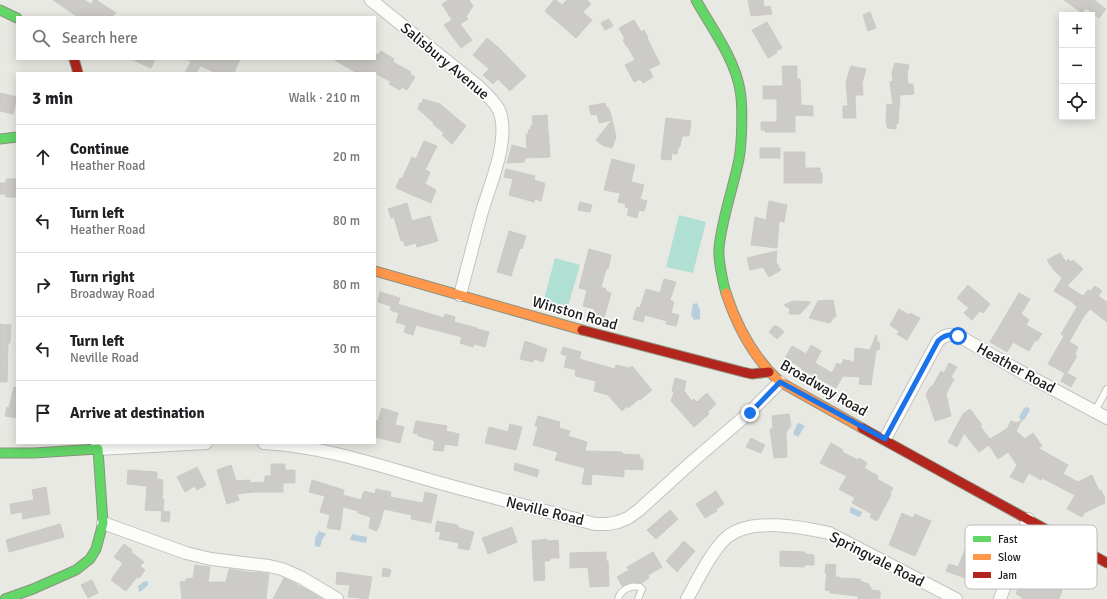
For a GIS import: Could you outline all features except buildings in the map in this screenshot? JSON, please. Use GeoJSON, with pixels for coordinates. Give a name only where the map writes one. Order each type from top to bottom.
{"type":"FeatureCollection","features":[{"type":"Feature","properties":{"kind":"street","name":"Salisbury Avenue"},"geometry":{"type":"LineString","coordinates":[[371,0],[479,87],[499,110],[502,125],[502,137],[499,157],[481,214],[460,295]]}},
{"type":"Feature","properties":{"kind":"street","name":"Broadway Road"},"geometry":{"type":"LineString","coordinates":[[696,0],[727,54],[735,72],[740,90],[741,126],[739,158],[724,220],[719,250],[724,286],[734,314],[755,355],[769,372],[780,382],[1039,525]]}},
{"type":"Feature","properties":{"kind":"street"},"geometry":{"type":"LineString","coordinates":[[0,10],[16,18]]}},
{"type":"Feature","properties":{"kind":"street"},"geometry":{"type":"LineString","coordinates":[[74,60],[78,72]]}},
{"type":"Feature","properties":{"kind":"street"},"geometry":{"type":"LineString","coordinates":[[0,139],[16,137]]}},
{"type":"Feature","properties":{"kind":"street","name":"Winston Road"},"geometry":{"type":"LineString","coordinates":[[376,271],[609,337],[743,372],[752,374],[769,372]]}},
{"type":"Feature","properties":{"kind":"street","name":"Heather Road"},"geometry":{"type":"LineString","coordinates":[[885,439],[938,341],[941,337],[948,335],[958,336],[1107,418]]}},
{"type":"Feature","properties":{"kind":"street","name":"Neville Road"},"geometry":{"type":"LineString","coordinates":[[282,444],[312,448],[353,458],[497,499],[595,524],[608,524],[628,518],[639,510],[694,460],[750,413],[780,382]]}},
{"type":"Feature","properties":{"kind":"street"},"geometry":{"type":"LineString","coordinates":[[0,453],[34,453],[98,446],[170,444]]}},
{"type":"Feature","properties":{"kind":"street"},"geometry":{"type":"LineString","coordinates":[[5,599],[33,589],[76,570],[90,559],[96,549],[102,524],[98,446]]}},
{"type":"Feature","properties":{"kind":"street"},"geometry":{"type":"LineString","coordinates":[[1026,525],[1028,519]]}},
{"type":"Feature","properties":{"kind":"street"},"geometry":{"type":"LineString","coordinates":[[102,524],[186,553],[211,559],[282,569],[302,578],[337,599]]}},
{"type":"Feature","properties":{"kind":"street","name":"Springvale Road"},"geometry":{"type":"LineString","coordinates":[[687,599],[716,550],[727,538],[736,531],[770,525],[829,533],[956,599]]}},
{"type":"Feature","properties":{"kind":"street","name":"Broadway Road"},"geometry":{"type":"LineString","coordinates":[[1097,557],[1107,563]]}},
{"type":"Feature","properties":{"kind":"street"},"geometry":{"type":"LineString","coordinates":[[1000,599],[1004,589]]}},
{"type":"Feature","properties":{"kind":"lane"},"geometry":{"type":"LineString","coordinates":[[1095,411],[1107,390]]}},
{"type":"Feature","properties":{"kind":"lane"},"geometry":{"type":"LineString","coordinates":[[618,599],[622,592],[634,586],[642,589],[638,599]]}},
{"type":"Feature","properties":{"kind":"shaded area"},"geometry":{"type":"Polygon","coordinates":[[[679,215],[706,222],[693,273],[666,267],[679,215]]]}},
{"type":"Feature","properties":{"kind":"shaded area"},"geometry":{"type":"Polygon","coordinates":[[[555,258],[580,265],[566,313],[542,306],[555,258]]]}},
{"type":"Feature","properties":{"kind":"shaded area"},"geometry":{"type":"Polygon","coordinates":[[[697,303],[700,310],[700,319],[694,320],[691,315],[693,304],[697,303]]]}},
{"type":"Feature","properties":{"kind":"shaded area"},"geometry":{"type":"Polygon","coordinates":[[[1027,407],[1030,410],[1024,420],[1021,420],[1019,417],[1024,408],[1027,407]]]}},
{"type":"Feature","properties":{"kind":"shaded area"},"geometry":{"type":"Polygon","coordinates":[[[799,423],[805,426],[798,437],[793,434],[797,424],[799,423]]]}},
{"type":"Feature","properties":{"kind":"shaded area"},"geometry":{"type":"Polygon","coordinates":[[[851,507],[862,512],[861,516],[859,517],[850,513],[851,507]]]}},
{"type":"Feature","properties":{"kind":"shaded area"},"geometry":{"type":"Polygon","coordinates":[[[319,531],[326,534],[320,547],[315,546],[315,538],[319,531]]]}},
{"type":"Feature","properties":{"kind":"shaded area"},"geometry":{"type":"Polygon","coordinates":[[[352,534],[367,537],[366,543],[350,540],[352,534]]]}},
{"type":"Feature","properties":{"kind":"shaded area"},"geometry":{"type":"Polygon","coordinates":[[[145,581],[148,582],[148,585],[140,592],[138,586],[145,581]]]}},
{"type":"Feature","properties":{"kind":"traffic: fast"},"geometry":{"type":"LineString","coordinates":[[696,0],[728,55],[737,78],[742,105],[740,152],[737,170],[720,237],[719,248],[722,277],[726,293]]}},
{"type":"Feature","properties":{"kind":"traffic: fast"},"geometry":{"type":"LineString","coordinates":[[0,10],[16,18]]}},
{"type":"Feature","properties":{"kind":"traffic: fast"},"geometry":{"type":"LineString","coordinates":[[0,139],[16,137]]}},
{"type":"Feature","properties":{"kind":"traffic: fast"},"geometry":{"type":"LineString","coordinates":[[0,453],[34,453],[98,449],[103,523],[96,549],[90,559],[76,570],[33,589],[5,599]]}},
{"type":"Feature","properties":{"kind":"traffic: slow"},"geometry":{"type":"LineString","coordinates":[[376,271],[582,330]]}},
{"type":"Feature","properties":{"kind":"traffic: slow"},"geometry":{"type":"LineString","coordinates":[[726,293],[735,318],[747,341],[762,363],[780,382],[862,428]]}},
{"type":"Feature","properties":{"kind":"traffic: jam"},"geometry":{"type":"LineString","coordinates":[[74,60],[78,72]]}},
{"type":"Feature","properties":{"kind":"traffic: jam"},"geometry":{"type":"LineString","coordinates":[[582,330],[743,372],[752,374],[769,372]]}},
{"type":"Feature","properties":{"kind":"traffic: jam"},"geometry":{"type":"LineString","coordinates":[[862,428],[1038,525]]}},
{"type":"Feature","properties":{"kind":"traffic: jam"},"geometry":{"type":"LineString","coordinates":[[1097,557],[1107,563]]}},
{"type":"Feature","properties":{"kind":"route"},"geometry":{"type":"LineString","coordinates":[[750,413],[780,382],[885,439],[938,341],[941,337],[952,334],[958,336]]}}]}
